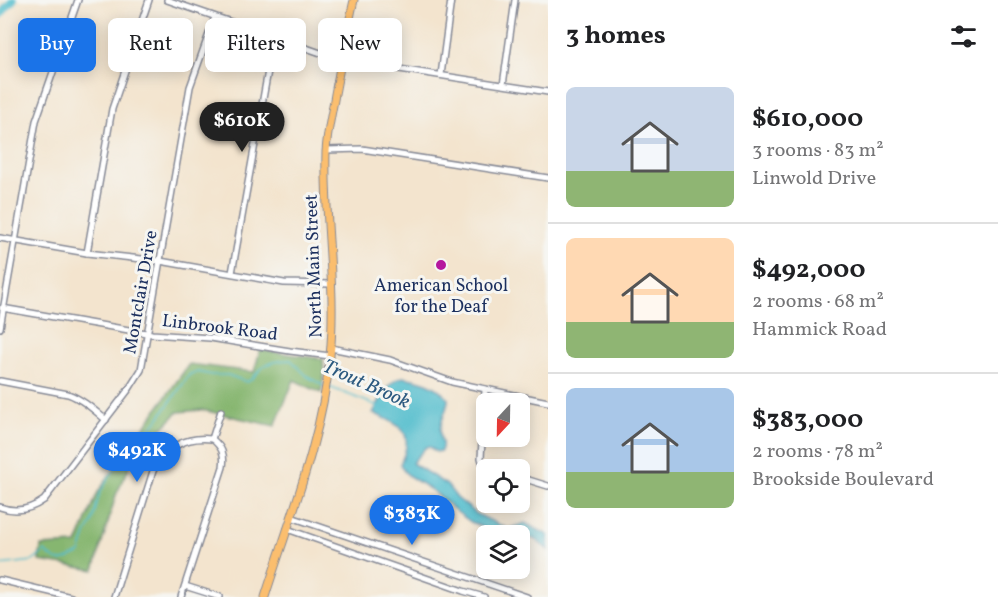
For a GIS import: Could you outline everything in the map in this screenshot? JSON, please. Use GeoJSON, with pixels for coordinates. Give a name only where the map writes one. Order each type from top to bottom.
{"type":"FeatureCollection","features":[{"type":"Feature","properties":{"kind":"main road","name":"North Main Street"},"geometry":{"type":"LineString","coordinates":[[350,18],[354,0]]}},
{"type":"Feature","properties":{"kind":"main road","name":"North Main Street"},"geometry":{"type":"LineString","coordinates":[[265,597],[317,434],[325,398],[330,352],[326,150],[339,72]]}},
{"type":"Feature","properties":{"kind":"street"},"geometry":{"type":"LineString","coordinates":[[0,328],[36,121],[78,0]]}},
{"type":"Feature","properties":{"kind":"street"},"geometry":{"type":"LineString","coordinates":[[87,253],[112,110],[149,0]]}},
{"type":"Feature","properties":{"kind":"street"},"geometry":{"type":"LineString","coordinates":[[167,0],[221,18]]}},
{"type":"Feature","properties":{"kind":"street"},"geometry":{"type":"LineString","coordinates":[[441,75],[451,0]]}},
{"type":"Feature","properties":{"kind":"street"},"geometry":{"type":"LineString","coordinates":[[502,85],[514,0]]}},
{"type":"Feature","properties":{"kind":"street","name":"Montclair Drive"},"geometry":{"type":"LineString","coordinates":[[0,507],[24,510],[44,500],[134,383],[141,370],[190,87],[215,16]]}},
{"type":"Feature","properties":{"kind":"street"},"geometry":{"type":"LineString","coordinates":[[402,69],[548,92]]}},
{"type":"Feature","properties":{"kind":"street"},"geometry":{"type":"LineString","coordinates":[[232,273],[268,72]]}},
{"type":"Feature","properties":{"kind":"street"},"geometry":{"type":"LineString","coordinates":[[326,150],[362,149],[548,178]]}},
{"type":"Feature","properties":{"kind":"street"},"geometry":{"type":"LineString","coordinates":[[0,238],[87,253],[160,261],[284,283],[330,284]]}},
{"type":"Feature","properties":{"kind":"street","name":"Linbrook Road"},"geometry":{"type":"LineString","coordinates":[[2,308],[147,333],[210,338],[290,351],[330,352],[390,360],[438,378],[548,402]]}},
{"type":"Feature","properties":{"kind":"street"},"geometry":{"type":"LineString","coordinates":[[0,381],[68,394],[85,402],[106,420]]}},
{"type":"Feature","properties":{"kind":"street"},"geometry":{"type":"LineString","coordinates":[[481,459],[485,390]]}},
{"type":"Feature","properties":{"kind":"street"},"geometry":{"type":"LineString","coordinates":[[212,439],[221,411]]}},
{"type":"Feature","properties":{"kind":"street"},"geometry":{"type":"LineString","coordinates":[[114,597],[157,463],[170,449],[183,441],[197,438],[212,439],[221,447],[224,460],[181,597]]}},
{"type":"Feature","properties":{"kind":"street"},"geometry":{"type":"LineString","coordinates":[[530,480],[548,486]]}},
{"type":"Feature","properties":{"kind":"street"},"geometry":{"type":"LineString","coordinates":[[291,517],[527,597]]}},
{"type":"Feature","properties":{"kind":"street"},"geometry":{"type":"LineString","coordinates":[[287,529],[483,597]]}},
{"type":"Feature","properties":{"kind":"street"},"geometry":{"type":"LineString","coordinates":[[0,580],[71,597]]}},
{"type":"Feature","properties":{"kind":"street"},"geometry":{"type":"LineString","coordinates":[[185,586],[220,597]]}},
{"type":"Feature","properties":{"kind":"green space"},"geometry":{"type":"Polygon","coordinates":[[[260,350],[323,359],[324,375],[321,393],[294,380],[275,426],[202,410],[178,412],[134,457],[116,495],[94,570],[39,561],[41,546],[77,544],[98,492],[189,364],[254,372],[260,350]]]}},
{"type":"Feature","properties":{"kind":"water"},"geometry":{"type":"Polygon","coordinates":[[[403,377],[428,384],[448,399],[440,428],[443,446],[441,451],[436,452],[426,447],[412,463],[447,485],[457,498],[477,514],[500,525],[477,525],[471,522],[404,471],[400,464],[406,444],[403,431],[373,413],[389,386],[403,377]]]}},
{"type":"Feature","properties":{"kind":"water"},"geometry":{"type":"Polygon","coordinates":[[[530,526],[548,535],[548,550],[538,542],[530,538],[530,526]]]}},
{"type":"Feature","properties":{"kind":"waterway","name":"Trout Brook"},"geometry":{"type":"LineString","coordinates":[[0,15],[13,0]]}},
{"type":"Feature","properties":{"kind":"waterway","name":"Trout Brook"},"geometry":{"type":"LineString","coordinates":[[0,565],[33,561],[45,551],[54,559],[61,561],[80,553],[92,523],[100,492],[122,457],[156,422],[190,374],[198,372],[228,375],[247,382],[268,364],[291,360],[307,376],[324,386]]}},
{"type":"Feature","properties":{"kind":"waterway","name":"Trout Brook"},"geometry":{"type":"LineString","coordinates":[[329,387],[378,406]]}},
{"type":"Feature","properties":{"kind":"place","name":"American School for the Deaf"},"geometry":{"type":"Point","coordinates":[441,265]}}]}
